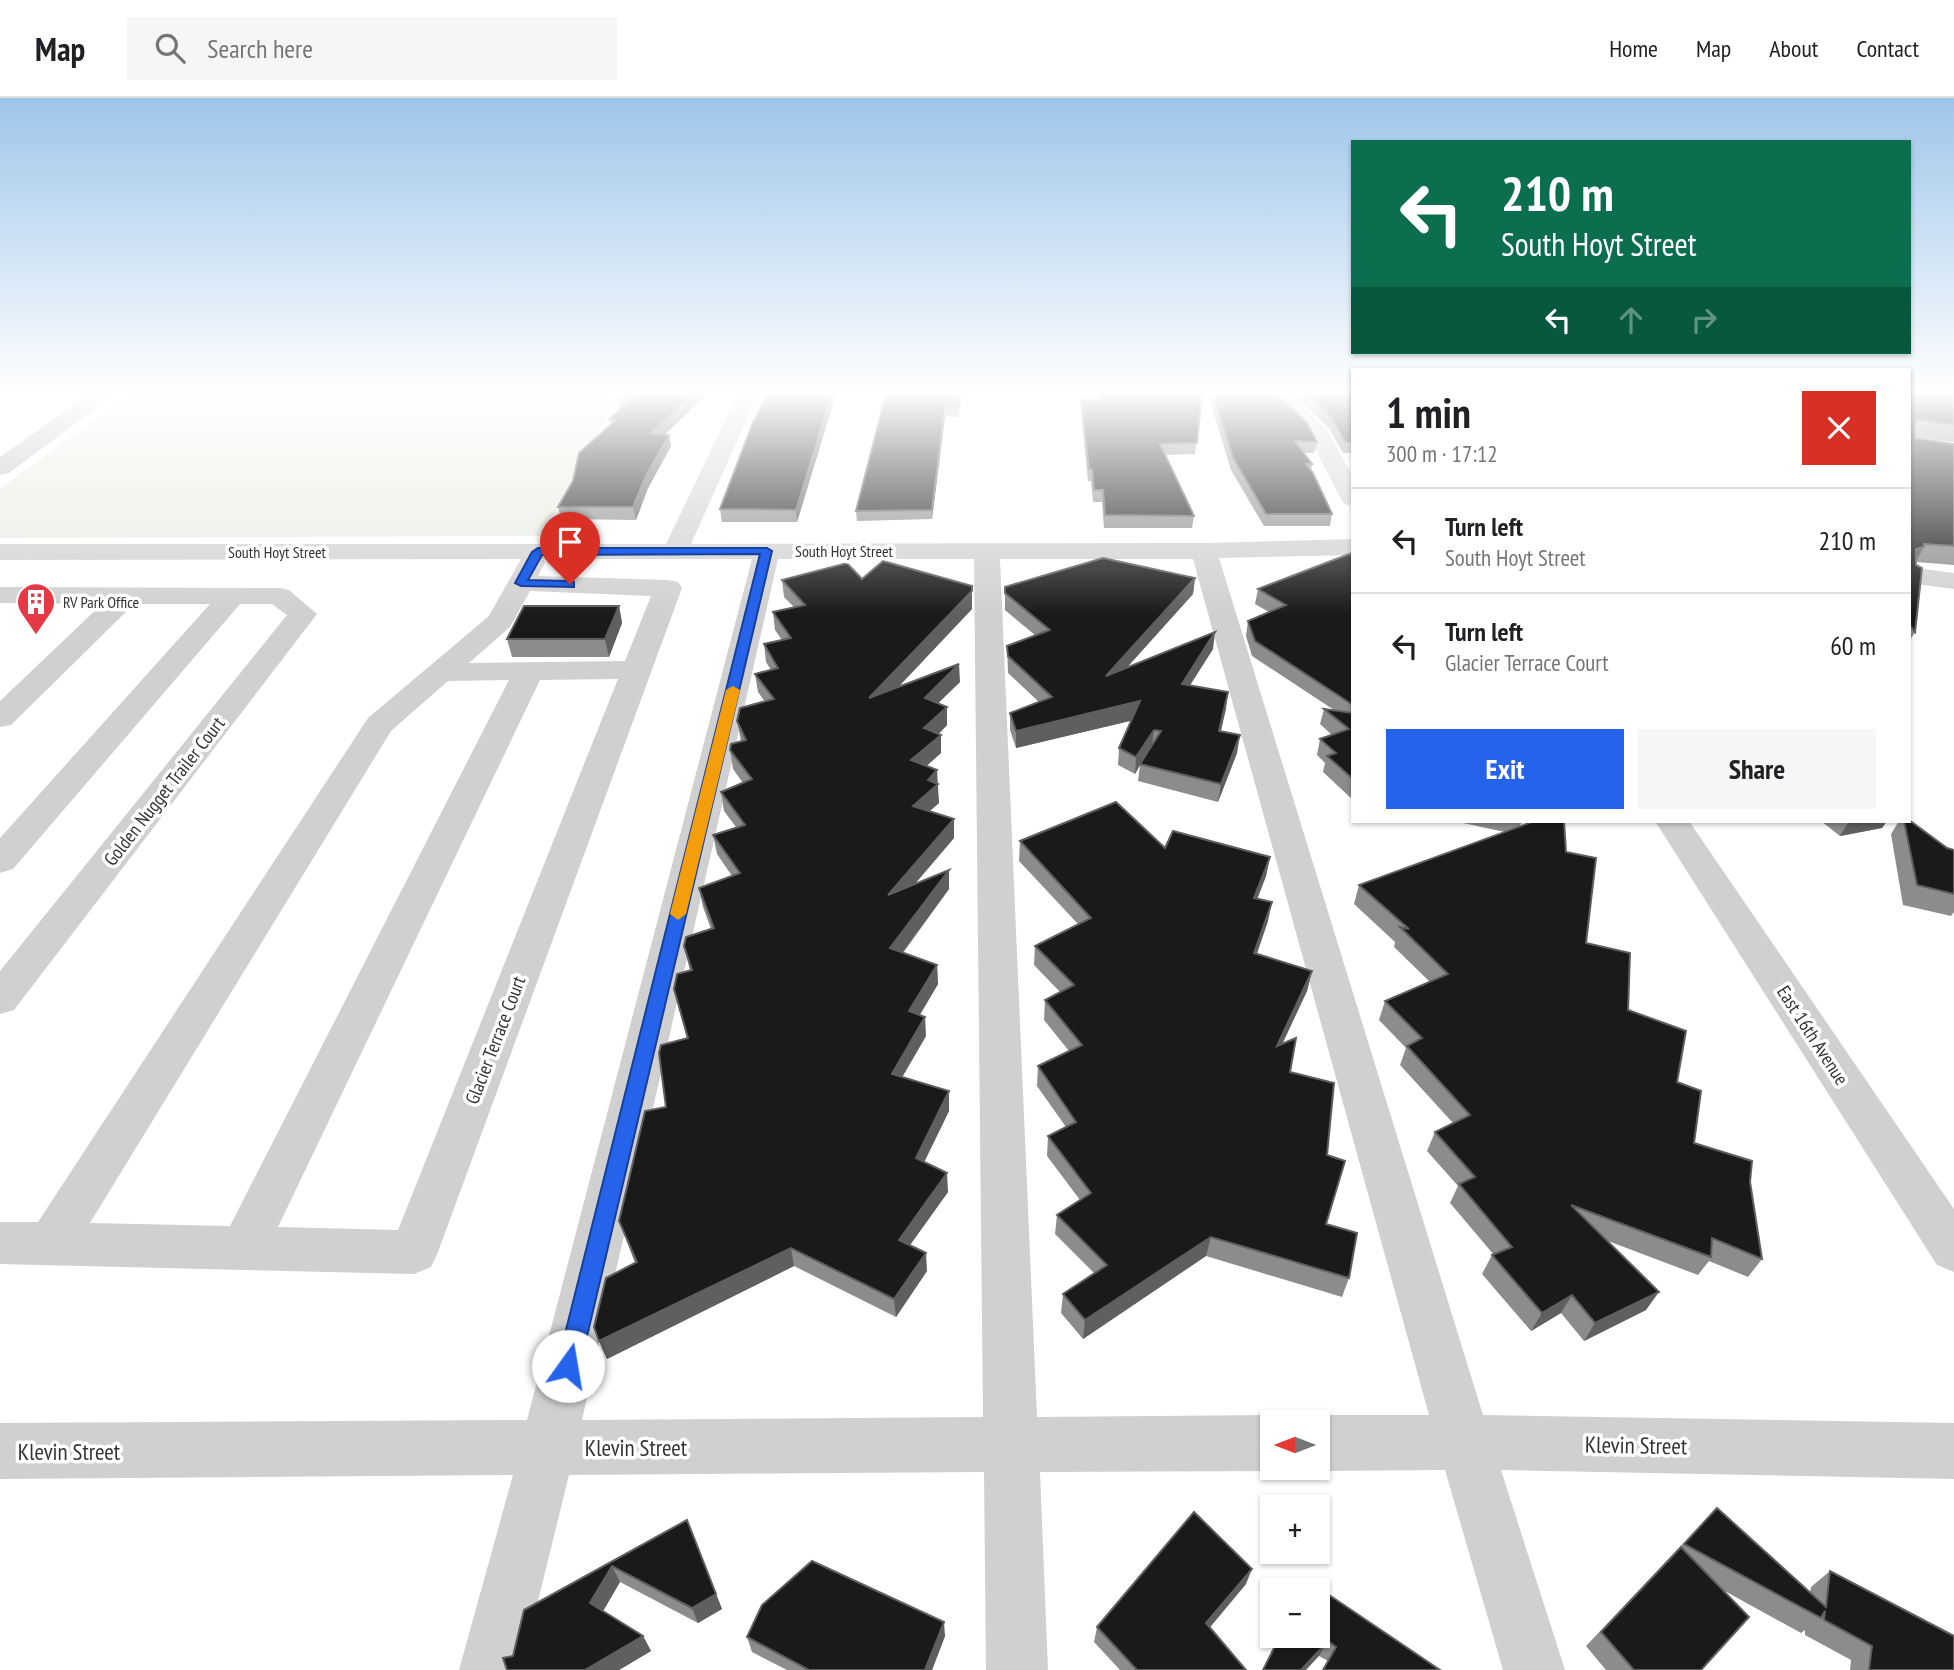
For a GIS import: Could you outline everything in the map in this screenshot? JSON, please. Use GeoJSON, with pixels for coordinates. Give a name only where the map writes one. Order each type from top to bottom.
{"type":"FeatureCollection","features":[{"type":"Feature","properties":{"kind":"street"},"geometry":{"type":"LineString","coordinates":[[675,551],[714,467]]}},
{"type":"Feature","properties":{"kind":"street"},"geometry":{"type":"LineString","coordinates":[[1336,467],[1351,495]]}},
{"type":"Feature","properties":{"kind":"street","name":"South Hoyt Street"},"geometry":{"type":"LineString","coordinates":[[0,552],[310,552],[529,567],[675,551],[1204,551],[1351,547]]}},
{"type":"Feature","properties":{"kind":"street"},"geometry":{"type":"LineString","coordinates":[[987,550],[1017,1670]]}},
{"type":"Feature","properties":{"kind":"street"},"geometry":{"type":"LineString","coordinates":[[490,1670],[548,1447],[767,551]]}},
{"type":"Feature","properties":{"kind":"street"},"geometry":{"type":"LineString","coordinates":[[1204,551],[1464,1442],[1534,1670]]}},
{"type":"Feature","properties":{"kind":"street"},"geometry":{"type":"LineString","coordinates":[[0,718],[59,660],[152,552]]}},
{"type":"Feature","properties":{"kind":"street"},"geometry":{"type":"LineString","coordinates":[[270,596],[310,552]]}},
{"type":"Feature","properties":{"kind":"street"},"geometry":{"type":"LineString","coordinates":[[51,1244],[379,725],[500,621],[529,567]]}},
{"type":"Feature","properties":{"kind":"street","name":"Glacier Terrace Court"},"geometry":{"type":"LineString","coordinates":[[0,1243],[414,1252],[668,588],[529,567]]}},
{"type":"Feature","properties":{"kind":"street"},"geometry":{"type":"LineString","coordinates":[[1911,575],[1954,581]]}},
{"type":"Feature","properties":{"kind":"street","name":"Golden Nugget Trailer Court"},"geometry":{"type":"LineString","coordinates":[[0,595],[279,596],[303,614],[0,999]]}},
{"type":"Feature","properties":{"kind":"street"},"geometry":{"type":"LineString","coordinates":[[0,861],[232,596]]}},
{"type":"Feature","properties":{"kind":"street"},"geometry":{"type":"LineString","coordinates":[[441,672],[636,670]]}},
{"type":"Feature","properties":{"kind":"street"},"geometry":{"type":"LineString","coordinates":[[244,1248],[529,671]]}},
{"type":"Feature","properties":{"kind":"street","name":"East 16th Avenue"},"geometry":{"type":"LineString","coordinates":[[1673,823],[1954,1250]]}},
{"type":"Feature","properties":{"kind":"street","name":"Klevin Street"},"geometry":{"type":"LineString","coordinates":[[1330,1443],[1464,1442],[1954,1451]]}},
{"type":"Feature","properties":{"kind":"street","name":"Klevin Street"},"geometry":{"type":"LineString","coordinates":[[0,1451],[1260,1443]]}},
{"type":"Feature","properties":{"kind":"shaded area"},"geometry":{"type":"Polygon","coordinates":[[[30,467],[581,467],[541,536],[0,538],[0,489],[30,467]]]}},
{"type":"Feature","properties":{"kind":"building"},"geometry":{"type":"Polygon","coordinates":[[[576,467],[651,467],[633,507],[558,507],[573,481],[576,467]]]}},
{"type":"Feature","properties":{"kind":"building"},"geometry":{"type":"Polygon","coordinates":[[[736,467],[809,467],[796,510],[720,509],[736,467]]]}},
{"type":"Feature","properties":{"kind":"building"},"geometry":{"type":"Polygon","coordinates":[[[867,467],[937,467],[932,510],[856,511],[867,467]]]}},
{"type":"Feature","properties":{"kind":"building"},"geometry":{"type":"Polygon","coordinates":[[[1171,467],[1194,516],[1105,515],[1103,490],[1094,490],[1092,469],[1089,469],[1171,467]]]}},
{"type":"Feature","properties":{"kind":"building"},"geometry":{"type":"Polygon","coordinates":[[[1239,467],[1309,467],[1332,514],[1266,514],[1239,467]]]}},
{"type":"Feature","properties":{"kind":"building"},"geometry":{"type":"Polygon","coordinates":[[[1911,467],[1954,467],[1954,546],[1924,544],[1924,547],[1916,549],[1916,565],[1922,568],[1915,632],[1911,627],[1911,467]]]}},
{"type":"Feature","properties":{"kind":"building"},"geometry":{"type":"Polygon","coordinates":[[[1351,553],[1351,704],[1255,641],[1248,621],[1286,605],[1258,589],[1351,553]]]}},
{"type":"Feature","properties":{"kind":"building"},"geometry":{"type":"Polygon","coordinates":[[[1103,558],[1195,578],[1106,676],[1215,632],[1182,684],[1228,692],[1219,731],[1240,735],[1221,784],[1140,764],[1161,731],[1154,730],[1136,757],[1119,748],[1140,701],[1016,731],[1010,713],[1052,697],[1008,656],[1007,646],[1050,630],[1005,593],[1005,587],[1103,558]]]}},
{"type":"Feature","properties":{"kind":"building"},"geometry":{"type":"Polygon","coordinates":[[[883,561],[972,586],[972,591],[869,698],[959,664],[925,698],[947,707],[924,728],[941,735],[911,760],[937,770],[928,780],[938,784],[913,806],[954,819],[888,895],[949,870],[890,948],[937,965],[909,1011],[925,1017],[892,1074],[949,1091],[916,1158],[947,1173],[899,1240],[926,1253],[894,1299],[791,1248],[599,1341],[594,1327],[606,1278],[637,1262],[619,1221],[645,1111],[666,1107],[659,1053],[661,1045],[688,1038],[674,989],[677,974],[692,970],[684,946],[686,937],[714,928],[699,888],[740,873],[713,835],[745,825],[721,792],[752,779],[730,750],[731,744],[746,740],[737,721],[740,708],[774,699],[755,674],[778,668],[764,644],[791,638],[773,612],[805,605],[782,580],[847,563],[862,579],[883,561]]]}},
{"type":"Feature","properties":{"kind":"building"},"geometry":{"type":"Polygon","coordinates":[[[524,606],[619,606],[605,639],[507,639],[524,606]]]}},
{"type":"Feature","properties":{"kind":"building"},"geometry":{"type":"Polygon","coordinates":[[[1324,709],[1351,713],[1351,777],[1327,756],[1336,753],[1320,739],[1349,729],[1324,709]]]}},
{"type":"Feature","properties":{"kind":"building"},"geometry":{"type":"Polygon","coordinates":[[[1116,802],[1165,848],[1173,831],[1270,857],[1254,898],[1272,902],[1254,953],[1312,971],[1277,1046],[1296,1038],[1290,1072],[1334,1083],[1327,1155],[1345,1161],[1326,1224],[1357,1233],[1349,1278],[1211,1237],[1085,1320],[1063,1294],[1107,1265],[1057,1215],[1091,1193],[1048,1136],[1076,1122],[1038,1066],[1082,1045],[1045,1000],[1074,985],[1035,946],[1091,918],[1020,841],[1116,802]]]}},
{"type":"Feature","properties":{"kind":"building"},"geometry":{"type":"Polygon","coordinates":[[[1911,821],[1947,848],[1954,850],[1954,894],[1917,885],[1904,823],[1911,821]]]}},
{"type":"Feature","properties":{"kind":"building"},"geometry":{"type":"Polygon","coordinates":[[[1530,823],[1564,823],[1566,852],[1596,858],[1586,943],[1630,953],[1628,1010],[1686,1031],[1677,1082],[1701,1091],[1694,1143],[1752,1161],[1750,1182],[1762,1259],[1712,1238],[1711,1257],[1571,1205],[1659,1292],[1595,1323],[1572,1295],[1542,1313],[1492,1255],[1512,1247],[1459,1184],[1475,1177],[1435,1132],[1470,1115],[1407,1046],[1422,1038],[1385,1001],[1448,974],[1400,927],[1409,929],[1359,885],[1530,823]]]}},
{"type":"Feature","properties":{"kind":"building"},"geometry":{"type":"Polygon","coordinates":[[[1717,1508],[1826,1607],[1830,1571],[1954,1636],[1954,1670],[1869,1670],[1872,1646],[1824,1620],[1825,1611],[1821,1618],[1684,1544],[1717,1508]]]}},
{"type":"Feature","properties":{"kind":"building"},"geometry":{"type":"Polygon","coordinates":[[[1194,1512],[1252,1569],[1206,1623],[1246,1670],[1137,1670],[1097,1627],[1194,1512]]]}},
{"type":"Feature","properties":{"kind":"building"},"geometry":{"type":"Polygon","coordinates":[[[687,1520],[716,1594],[692,1608],[612,1566],[590,1603],[643,1636],[585,1670],[507,1670],[503,1658],[513,1656],[524,1610],[687,1520]]]}},
{"type":"Feature","properties":{"kind":"building"},"geometry":{"type":"Polygon","coordinates":[[[1681,1547],[1749,1617],[1701,1670],[1634,1670],[1601,1632],[1681,1547]]]}},
{"type":"Feature","properties":{"kind":"building"},"geometry":{"type":"Polygon","coordinates":[[[812,1561],[944,1622],[925,1670],[809,1670],[747,1637],[762,1605],[812,1561]]]}},
{"type":"Feature","properties":{"kind":"building"},"geometry":{"type":"Polygon","coordinates":[[[1330,1596],[1440,1670],[1323,1670],[1336,1647],[1330,1642],[1330,1596]]]}},
{"type":"Feature","properties":{"kind":"building"},"geometry":{"type":"Polygon","coordinates":[[[1274,1648],[1321,1648],[1301,1670],[1263,1670],[1274,1648]]]}},
{"type":"Feature","properties":{"kind":"slow traffic"},"geometry":{"type":"LineString","coordinates":[[678,914],[733,690]]}},
{"type":"Feature","properties":{"kind":"place","name":"RV Park Office"},"geometry":{"type":"Point","coordinates":[36,636]}},
{"type":"Feature","properties":{"kind":"route"},"geometry":{"type":"LineString","coordinates":[[568,1366],[767,551],[538,552],[521,583],[570,584]]}}]}
